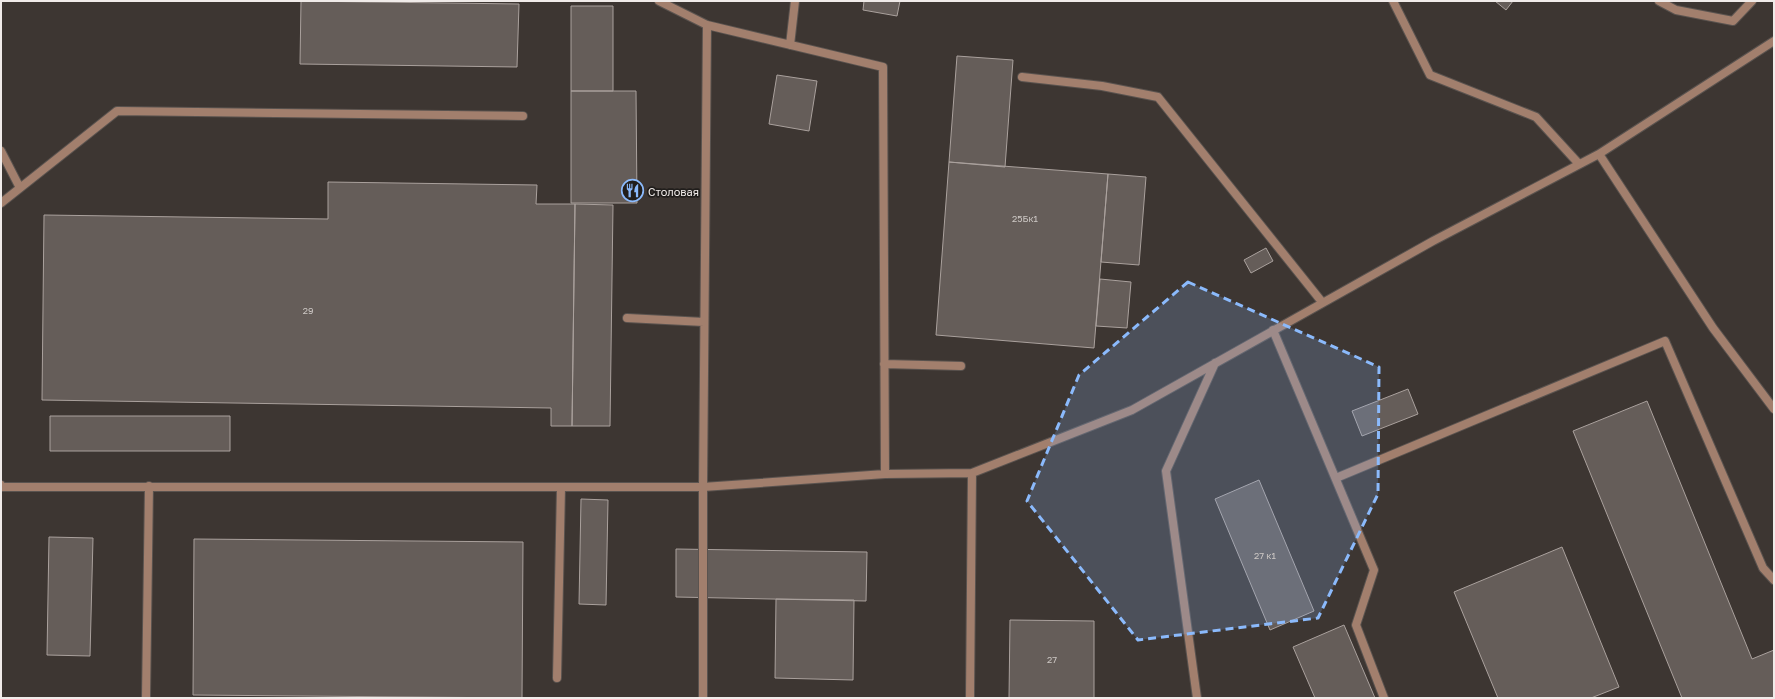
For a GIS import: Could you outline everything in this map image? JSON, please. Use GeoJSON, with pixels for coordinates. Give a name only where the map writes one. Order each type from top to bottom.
{"type":"FeatureCollection","features":[{"type":"Feature","properties":{"kind":"lane"},"geometry":{"type":"LineString","coordinates":[[660,1],[707,25],[884,67],[885,474]]}},
{"type":"Feature","properties":{"kind":"lane"},"geometry":{"type":"LineString","coordinates":[[790,45],[795,1]]}},
{"type":"Feature","properties":{"kind":"lane"},"geometry":{"type":"LineString","coordinates":[[1393,1],[1430,75],[1536,117],[1579,164]]}},
{"type":"Feature","properties":{"kind":"lane"},"geometry":{"type":"LineString","coordinates":[[1659,1],[1676,10],[1733,21],[1752,1]]}},
{"type":"Feature","properties":{"kind":"lane"},"geometry":{"type":"LineString","coordinates":[[703,698],[703,487],[707,25]]}},
{"type":"Feature","properties":{"kind":"lane"},"geometry":{"type":"LineString","coordinates":[[1,485],[2,487],[703,487],[885,474],[972,473],[1132,410],[1443,235],[1599,154],[1774,41]]}},
{"type":"Feature","properties":{"kind":"lane"},"geometry":{"type":"LineString","coordinates":[[1022,77],[1102,86],[1158,98],[1322,302]]}},
{"type":"Feature","properties":{"kind":"lane"},"geometry":{"type":"LineString","coordinates":[[1,203],[117,111],[523,116]]}},
{"type":"Feature","properties":{"kind":"lane"},"geometry":{"type":"LineString","coordinates":[[1,151],[20,188]]}},
{"type":"Feature","properties":{"kind":"lane"},"geometry":{"type":"LineString","coordinates":[[1599,154],[1713,328],[1774,409]]}},
{"type":"Feature","properties":{"kind":"lane"},"geometry":{"type":"LineString","coordinates":[[627,318],[704,322]]}},
{"type":"Feature","properties":{"kind":"lane"},"geometry":{"type":"LineString","coordinates":[[1273,330],[1374,570],[1356,625],[1384,698]]}},
{"type":"Feature","properties":{"kind":"lane"},"geometry":{"type":"LineString","coordinates":[[1336,478],[1665,341],[1763,568],[1774,580]]}},
{"type":"Feature","properties":{"kind":"lane"},"geometry":{"type":"LineString","coordinates":[[1197,698],[1166,471],[1214,363]]}},
{"type":"Feature","properties":{"kind":"lane"},"geometry":{"type":"LineString","coordinates":[[884,364],[961,366]]}},
{"type":"Feature","properties":{"kind":"lane"},"geometry":{"type":"LineString","coordinates":[[970,698],[972,473]]}},
{"type":"Feature","properties":{"kind":"lane"},"geometry":{"type":"LineString","coordinates":[[146,698],[149,486]]}},
{"type":"Feature","properties":{"kind":"lane"},"geometry":{"type":"LineString","coordinates":[[557,678],[561,487]]}},
{"type":"Feature","properties":{"kind":"highlighted area"},"geometry":{"type":"Polygon","coordinates":[[[1188,282],[1379,367],[1378,494],[1318,618],[1138,640],[1027,501],[1079,375],[1188,282]]]}},
{"type":"Feature","properties":{"kind":"building"},"geometry":{"type":"Polygon","coordinates":[[[301,1],[519,4],[517,67],[300,64],[301,1]]]}},
{"type":"Feature","properties":{"kind":"building"},"geometry":{"type":"Polygon","coordinates":[[[864,1],[900,1],[897,16],[863,10],[864,1]]]}},
{"type":"Feature","properties":{"kind":"building"},"geometry":{"type":"Polygon","coordinates":[[[1495,1],[1513,1],[1506,10],[1495,1]]]}},
{"type":"Feature","properties":{"kind":"building"},"geometry":{"type":"Polygon","coordinates":[[[571,6],[613,6],[613,91],[571,91],[571,6]]]}},
{"type":"Feature","properties":{"kind":"building"},"geometry":{"type":"Polygon","coordinates":[[[957,56],[1013,60],[1005,167],[949,162],[957,56]]]}},
{"type":"Feature","properties":{"kind":"building"},"geometry":{"type":"Polygon","coordinates":[[[777,75],[817,81],[809,131],[769,124],[777,75]]]}},
{"type":"Feature","properties":{"kind":"building"},"geometry":{"type":"Polygon","coordinates":[[[571,91],[636,91],[637,203],[571,203],[571,91]]]}},
{"type":"Feature","properties":{"kind":"building"},"geometry":{"type":"Polygon","coordinates":[[[949,162],[1108,174],[1094,348],[936,335],[949,162]]]}},
{"type":"Feature","properties":{"kind":"building"},"geometry":{"type":"Polygon","coordinates":[[[1108,174],[1146,177],[1139,265],[1101,262],[1108,174]]]}},
{"type":"Feature","properties":{"kind":"building"},"geometry":{"type":"Polygon","coordinates":[[[328,182],[537,185],[536,204],[575,204],[572,426],[551,426],[551,408],[42,400],[44,215],[328,219],[328,182]]]}},
{"type":"Feature","properties":{"kind":"building"},"geometry":{"type":"Polygon","coordinates":[[[575,204],[613,205],[610,426],[572,426],[575,204]]]}},
{"type":"Feature","properties":{"kind":"building"},"geometry":{"type":"Polygon","coordinates":[[[1266,248],[1273,261],[1251,273],[1244,260],[1266,248]]]}},
{"type":"Feature","properties":{"kind":"building"},"geometry":{"type":"Polygon","coordinates":[[[1100,279],[1131,282],[1127,328],[1096,326],[1100,279]]]}},
{"type":"Feature","properties":{"kind":"building"},"geometry":{"type":"Polygon","coordinates":[[[1408,389],[1418,414],[1362,436],[1352,411],[1408,389]]]}},
{"type":"Feature","properties":{"kind":"building"},"geometry":{"type":"Polygon","coordinates":[[[1647,401],[1752,659],[1774,650],[1774,698],[1682,698],[1573,431],[1647,401]]]}},
{"type":"Feature","properties":{"kind":"building"},"geometry":{"type":"Polygon","coordinates":[[[50,416],[230,416],[230,451],[50,451],[50,416]]]}},
{"type":"Feature","properties":{"kind":"building"},"geometry":{"type":"Polygon","coordinates":[[[1259,480],[1314,611],[1270,630],[1215,499],[1259,480]]]}},
{"type":"Feature","properties":{"kind":"building"},"geometry":{"type":"Polygon","coordinates":[[[581,499],[608,500],[606,605],[579,604],[581,499]]]}},
{"type":"Feature","properties":{"kind":"building"},"geometry":{"type":"Polygon","coordinates":[[[49,537],[93,538],[90,656],[47,655],[49,537]]]}},
{"type":"Feature","properties":{"kind":"building"},"geometry":{"type":"Polygon","coordinates":[[[194,539],[523,542],[522,698],[193,695],[194,539]]]}},
{"type":"Feature","properties":{"kind":"building"},"geometry":{"type":"Polygon","coordinates":[[[1562,547],[1619,687],[1591,698],[1498,698],[1454,592],[1562,547]]]}},
{"type":"Feature","properties":{"kind":"building"},"geometry":{"type":"Polygon","coordinates":[[[676,549],[867,552],[866,601],[676,597],[676,549]]]}},
{"type":"Feature","properties":{"kind":"building"},"geometry":{"type":"Polygon","coordinates":[[[776,599],[854,600],[853,680],[775,678],[776,599]]]}},
{"type":"Feature","properties":{"kind":"building"},"geometry":{"type":"Polygon","coordinates":[[[1010,620],[1094,621],[1094,698],[1009,698],[1010,620]]]}},
{"type":"Feature","properties":{"kind":"building"},"geometry":{"type":"Polygon","coordinates":[[[1344,625],[1375,698],[1315,698],[1293,647],[1344,625]]]}},
{"type":"Feature","properties":{"kind":"place","name":"Столовая"},"geometry":{"type":"Point","coordinates":[633,191]}}]}
